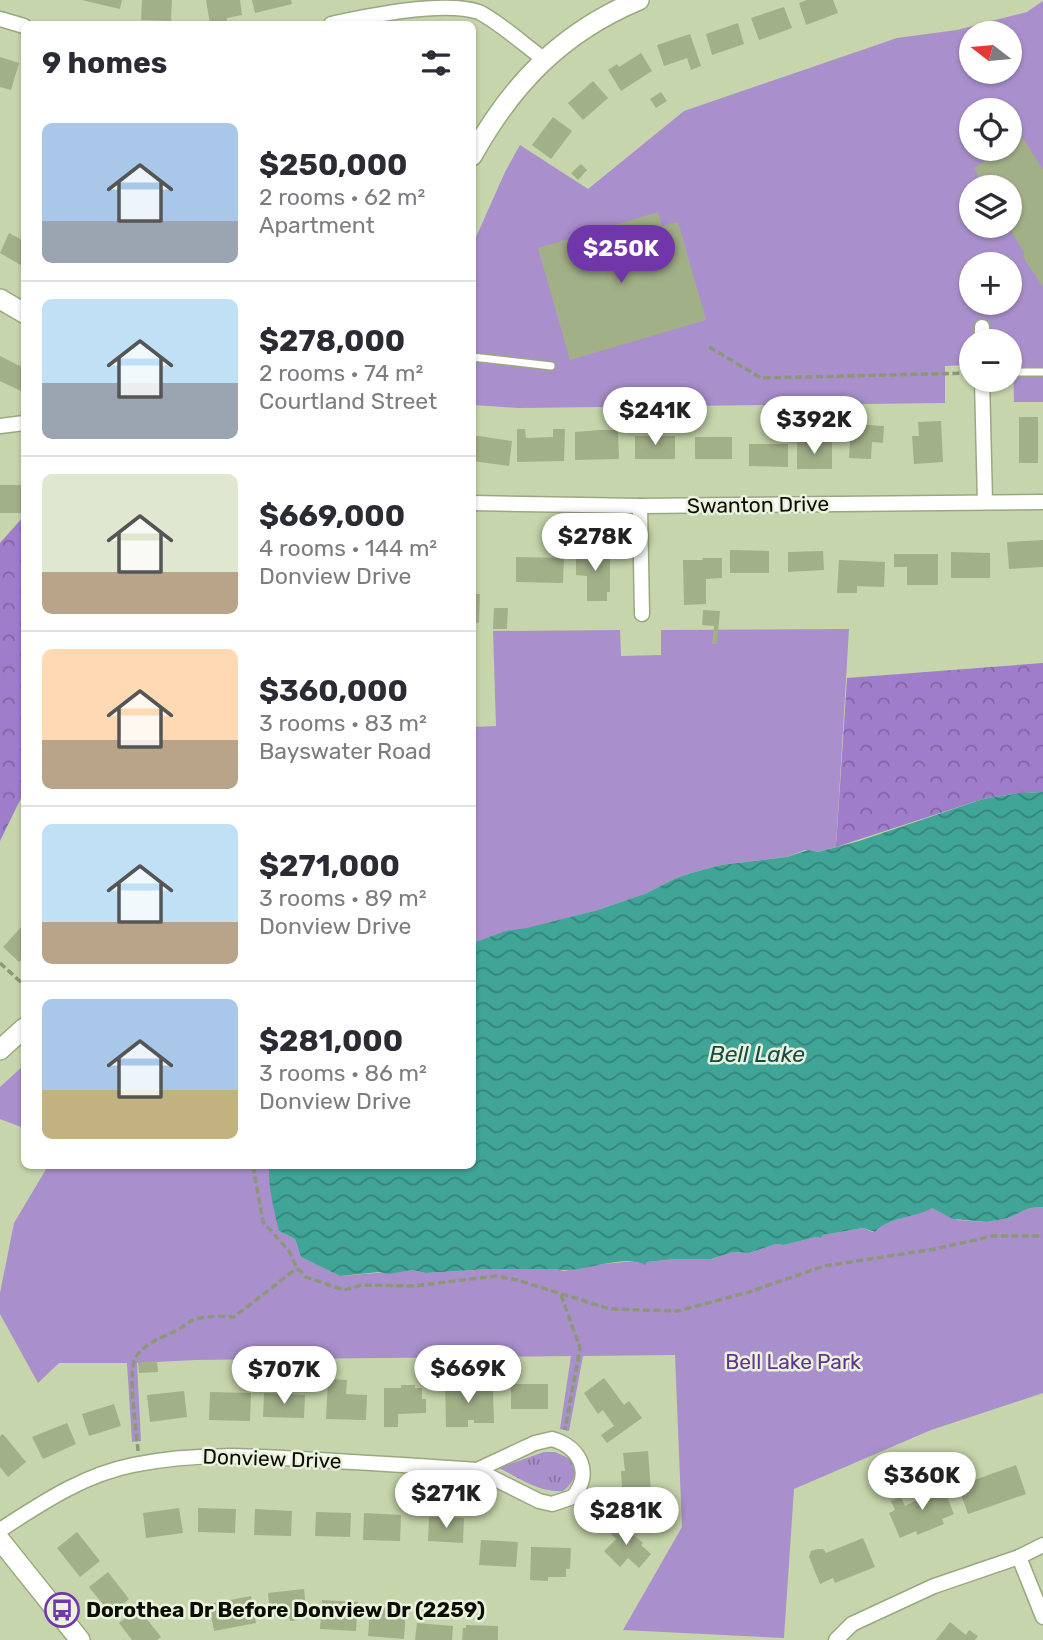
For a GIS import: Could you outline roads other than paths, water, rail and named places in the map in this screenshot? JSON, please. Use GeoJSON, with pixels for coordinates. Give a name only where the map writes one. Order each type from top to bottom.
{"type":"FeatureCollection","features":[{"type":"Feature","properties":{"kind":"street"},"geometry":{"type":"LineString","coordinates":[[476,149],[499,110],[519,85],[545,60],[577,32],[639,0]]}},
{"type":"Feature","properties":{"kind":"street"},"geometry":{"type":"LineString","coordinates":[[345,21],[386,12],[444,5],[461,6],[480,13],[545,60]]}},
{"type":"Feature","properties":{"kind":"street"},"geometry":{"type":"LineString","coordinates":[[0,19],[21,25]]}},
{"type":"Feature","properties":{"kind":"street"},"geometry":{"type":"LineString","coordinates":[[0,299],[21,311]]}},
{"type":"Feature","properties":{"kind":"street"},"geometry":{"type":"LineString","coordinates":[[982,392],[985,502]]}},
{"type":"Feature","properties":{"kind":"street"},"geometry":{"type":"LineString","coordinates":[[0,426],[21,423]]}},
{"type":"Feature","properties":{"kind":"street","name":"Swanton Drive"},"geometry":{"type":"LineString","coordinates":[[476,503],[640,506],[1043,502]]}},
{"type":"Feature","properties":{"kind":"street"},"geometry":{"type":"LineString","coordinates":[[640,506],[642,614]]}},
{"type":"Feature","properties":{"kind":"street"},"geometry":{"type":"LineString","coordinates":[[0,1050],[21,1031]]}},
{"type":"Feature","properties":{"kind":"street","name":"Donview Drive"},"geometry":{"type":"LineString","coordinates":[[0,1530],[60,1492],[92,1478],[139,1464],[183,1457],[239,1455],[477,1470],[539,1502],[552,1504],[573,1497],[579,1490],[584,1472],[575,1451],[563,1442],[552,1440],[535,1443],[477,1470]]}},
{"type":"Feature","properties":{"kind":"street"},"geometry":{"type":"LineString","coordinates":[[0,1540],[80,1640]]}},
{"type":"Feature","properties":{"kind":"street"},"geometry":{"type":"LineString","coordinates":[[835,1640],[852,1624],[934,1586],[1018,1557],[1043,1545]]}},
{"type":"Feature","properties":{"kind":"street"},"geometry":{"type":"LineString","coordinates":[[1018,1557],[1043,1617]]}},
{"type":"Feature","properties":{"kind":"lane"},"geometry":{"type":"LineString","coordinates":[[476,357],[551,366]]}},
{"type":"Feature","properties":{"kind":"lane"},"geometry":{"type":"LineString","coordinates":[[1022,372],[1043,372]]}},
{"type":"Feature","properties":{"kind":"water","name":"Bell Lake"},"geometry":{"type":"Polygon","coordinates":[[[1043,792],[1043,1207],[1030,1208],[1008,1218],[987,1222],[953,1219],[932,1208],[887,1223],[875,1232],[863,1228],[784,1245],[776,1244],[749,1253],[733,1252],[711,1259],[675,1259],[647,1262],[645,1265],[626,1261],[566,1270],[489,1269],[426,1273],[411,1270],[389,1274],[379,1272],[340,1276],[301,1257],[295,1239],[279,1231],[270,1190],[269,1169],[476,1169],[476,942],[506,931],[598,910],[647,893],[691,873],[721,865],[787,857],[808,850],[818,852],[983,799],[1043,792]]]}},
{"type":"Feature","properties":{"kind":"place","name":"Dorothea Dr Before Donview Dr (2259)"},"geometry":{"type":"Point","coordinates":[62,1610]}},
{"type":"Feature","properties":{"kind":"park label","name":"Bell Lake Park"},"geometry":{"type":"Point","coordinates":[793,1362]}}]}
